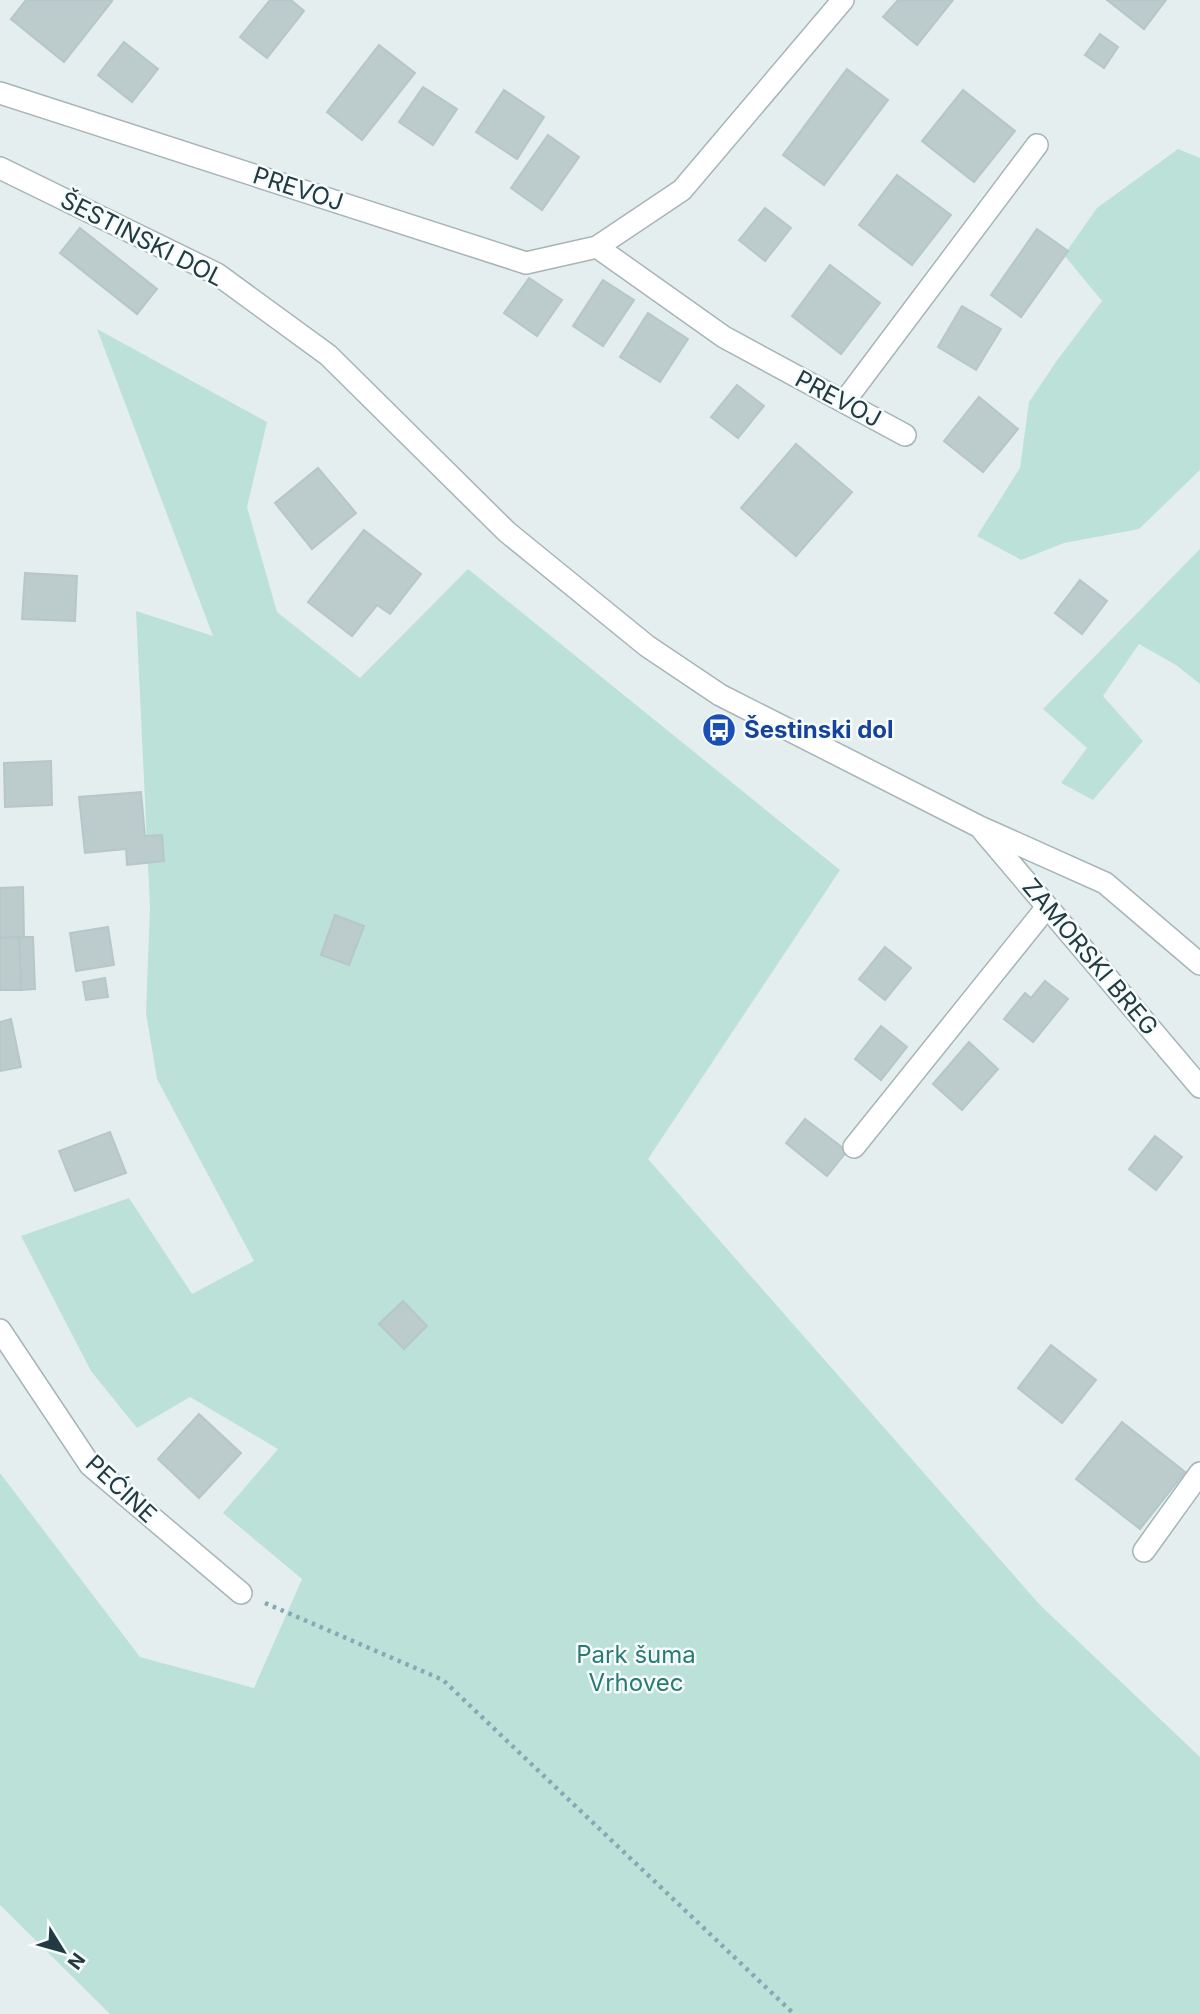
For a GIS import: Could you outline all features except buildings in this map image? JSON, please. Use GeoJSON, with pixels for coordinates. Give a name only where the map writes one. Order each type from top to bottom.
{"type":"FeatureCollection","features":[{"type":"Feature","properties":{"kind":"street","name":"PREVOJ"},"geometry":{"type":"LineString","coordinates":[[0,93],[526,263],[597,247],[682,190],[843,0]]}},
{"type":"Feature","properties":{"kind":"street"},"geometry":{"type":"LineString","coordinates":[[844,402],[1037,145]]}},
{"type":"Feature","properties":{"kind":"street","name":"ŠESTINSKI DOL"},"geometry":{"type":"LineString","coordinates":[[0,167],[217,274],[328,355],[507,532],[657,653],[720,695],[980,827],[1105,883],[1200,964]]}},
{"type":"Feature","properties":{"kind":"street","name":"PREVOJ"},"geometry":{"type":"LineString","coordinates":[[597,247],[724,337],[905,435]]}},
{"type":"Feature","properties":{"kind":"street","name":"ZAMORSKI BREG"},"geometry":{"type":"LineString","coordinates":[[980,827],[1200,1087]]}},
{"type":"Feature","properties":{"kind":"street"},"geometry":{"type":"LineString","coordinates":[[854,1147],[1048,907]]}},
{"type":"Feature","properties":{"kind":"street","name":"PEĆINE"},"geometry":{"type":"LineString","coordinates":[[0,1330],[90,1465],[241,1593]]}},
{"type":"Feature","properties":{"kind":"street"},"geometry":{"type":"LineString","coordinates":[[1144,1551],[1200,1473]]}},
{"type":"Feature","properties":{"kind":"path"},"geometry":{"type":"LineString","coordinates":[[241,1593],[443,1680],[794,2014]]}},
{"type":"Feature","properties":{"kind":"green space"},"geometry":{"type":"Polygon","coordinates":[[[1178,149],[1200,158],[1200,470],[1139,529],[1064,543],[1021,560],[977,536],[1020,468],[1029,402],[1102,301],[1064,255],[1097,208],[1178,149]]]}},
{"type":"Feature","properties":{"kind":"green space","name":"Park šuma Vrhovec"},"geometry":{"type":"Polygon","coordinates":[[[97,329],[267,422],[247,507],[277,612],[360,678],[468,569],[840,870],[648,1159],[1040,1605],[1200,1757],[1200,2014],[110,2014],[0,1905],[0,1473],[140,1657],[254,1688],[302,1579],[223,1513],[278,1449],[190,1397],[137,1428],[91,1371],[21,1236],[129,1198],[192,1294],[254,1261],[157,1079],[146,1013],[150,907],[136,611],[213,636],[97,329]]]}},
{"type":"Feature","properties":{"kind":"green space"},"geometry":{"type":"Polygon","coordinates":[[[1200,549],[1200,684],[1176,665],[1139,644],[1103,696],[1143,741],[1093,800],[1061,783],[1087,748],[1043,709],[1200,549]]]}},
{"type":"Feature","properties":{"kind":"place","name":"Šestinski dol"},"geometry":{"type":"Point","coordinates":[719,730]}}]}
